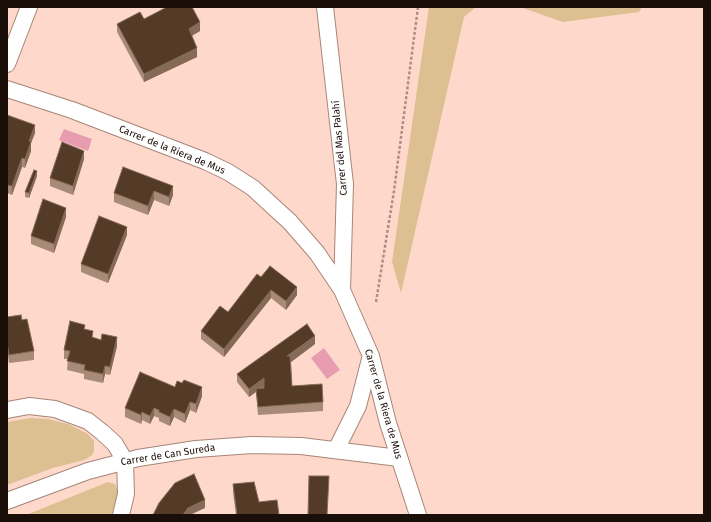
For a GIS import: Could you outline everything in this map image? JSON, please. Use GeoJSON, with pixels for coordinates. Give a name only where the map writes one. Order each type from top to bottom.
{"type":"FeatureCollection","features":[{"type":"Feature","properties":{"kind":"street"},"geometry":{"type":"LineString","coordinates":[[7,64],[28,7]]}},
{"type":"Feature","properties":{"kind":"street","name":"Carrer del Mas Palahí"},"geometry":{"type":"LineString","coordinates":[[325,7],[345,184],[342,290]]}},
{"type":"Feature","properties":{"kind":"street","name":"Carrer de la Riera de Mus"},"geometry":{"type":"LineString","coordinates":[[7,89],[72,110],[167,145],[228,172],[253,188],[290,222],[316,253],[342,290],[371,356],[388,423],[418,515]]}},
{"type":"Feature","properties":{"kind":"street"},"geometry":{"type":"LineString","coordinates":[[336,450],[358,406],[371,356]]}},
{"type":"Feature","properties":{"kind":"street"},"geometry":{"type":"LineString","coordinates":[[7,410],[38,406],[72,414],[96,426],[106,435],[115,444],[125,461],[126,494],[121,515]]}},
{"type":"Feature","properties":{"kind":"street","name":"Carrer de Can Sureda"},"geometry":{"type":"LineString","coordinates":[[7,501],[88,471],[125,461],[196,449],[252,445],[301,446],[399,458]]}},
{"type":"Feature","properties":{"kind":"path"},"geometry":{"type":"LineString","coordinates":[[376,302],[394,191],[418,7]]}},
{"type":"Feature","properties":{"kind":"shaded area"},"geometry":{"type":"Polygon","coordinates":[[[429,7],[476,7],[464,17],[401,293],[392,262],[429,7]]]}},
{"type":"Feature","properties":{"kind":"shaded area"},"geometry":{"type":"Polygon","coordinates":[[[520,7],[642,7],[639,12],[563,22],[520,7]]]}},
{"type":"Feature","properties":{"kind":"shaded area"},"geometry":{"type":"Polygon","coordinates":[[[64,129],[92,139],[88,151],[59,140],[64,129]]]}},
{"type":"Feature","properties":{"kind":"shaded area"},"geometry":{"type":"Polygon","coordinates":[[[324,348],[340,370],[327,379],[311,358],[324,348]]]}},
{"type":"Feature","properties":{"kind":"shaded area"},"geometry":{"type":"Polygon","coordinates":[[[31,418],[48,419],[68,424],[88,434],[94,441],[94,452],[91,456],[84,460],[53,468],[7,485],[7,422],[31,418]]]}},
{"type":"Feature","properties":{"kind":"shaded area"},"geometry":{"type":"Polygon","coordinates":[[[108,482],[115,484],[118,492],[112,515],[26,515],[108,482]]]}},
{"type":"Feature","properties":{"kind":"building"},"geometry":{"type":"Polygon","coordinates":[[[167,7],[192,7],[200,22],[189,29],[197,48],[144,74],[117,24],[140,12],[144,19],[167,7]]]}},
{"type":"Feature","properties":{"kind":"building"},"geometry":{"type":"Polygon","coordinates":[[[7,115],[35,125],[29,141],[31,142],[25,159],[22,158],[12,186],[7,185],[7,115]]]}},
{"type":"Feature","properties":{"kind":"building"},"geometry":{"type":"Polygon","coordinates":[[[62,142],[84,151],[73,186],[50,178],[62,142]]]}},
{"type":"Feature","properties":{"kind":"building"},"geometry":{"type":"Polygon","coordinates":[[[123,167],[173,186],[169,197],[154,191],[148,206],[114,193],[123,167]]]}},
{"type":"Feature","properties":{"kind":"building"},"geometry":{"type":"Polygon","coordinates":[[[34,170],[37,171],[29,193],[25,192],[34,170]]]}},
{"type":"Feature","properties":{"kind":"building"},"geometry":{"type":"Polygon","coordinates":[[[43,199],[66,208],[54,244],[31,236],[43,199]]]}},
{"type":"Feature","properties":{"kind":"building"},"geometry":{"type":"Polygon","coordinates":[[[99,216],[127,227],[108,274],[81,264],[99,216]]]}},
{"type":"Feature","properties":{"kind":"building"},"geometry":{"type":"Polygon","coordinates":[[[270,266],[297,287],[286,301],[271,290],[224,349],[201,331],[220,306],[228,312],[257,274],[261,277],[270,266]]]}},
{"type":"Feature","properties":{"kind":"building"},"geometry":{"type":"Polygon","coordinates":[[[21,315],[22,320],[27,319],[34,351],[9,355],[7,348],[7,317],[21,315]]]}},
{"type":"Feature","properties":{"kind":"building"},"geometry":{"type":"Polygon","coordinates":[[[70,321],[85,325],[84,329],[93,331],[92,337],[101,340],[102,334],[117,337],[110,367],[105,366],[103,374],[84,370],[85,365],[67,361],[70,351],[64,350],[70,321]]]}},
{"type":"Feature","properties":{"kind":"building"},"geometry":{"type":"Polygon","coordinates":[[[307,324],[315,336],[287,356],[290,356],[292,386],[322,384],[323,402],[258,407],[256,389],[264,388],[264,378],[249,389],[237,374],[307,324]]]}},
{"type":"Feature","properties":{"kind":"building"},"geometry":{"type":"Polygon","coordinates":[[[140,372],[175,387],[177,381],[182,383],[184,380],[202,387],[196,404],[190,402],[185,414],[174,409],[170,417],[154,408],[150,416],[142,412],[141,415],[125,408],[140,372]]]}},
{"type":"Feature","properties":{"kind":"building"},"geometry":{"type":"Polygon","coordinates":[[[194,474],[205,500],[188,508],[183,515],[153,515],[159,503],[175,483],[194,474]]]}},
{"type":"Feature","properties":{"kind":"building"},"geometry":{"type":"Polygon","coordinates":[[[309,476],[329,476],[327,515],[308,515],[309,476]]]}},
{"type":"Feature","properties":{"kind":"building"},"geometry":{"type":"Polygon","coordinates":[[[254,482],[259,502],[277,500],[279,515],[237,515],[233,484],[254,482]]]}}]}
